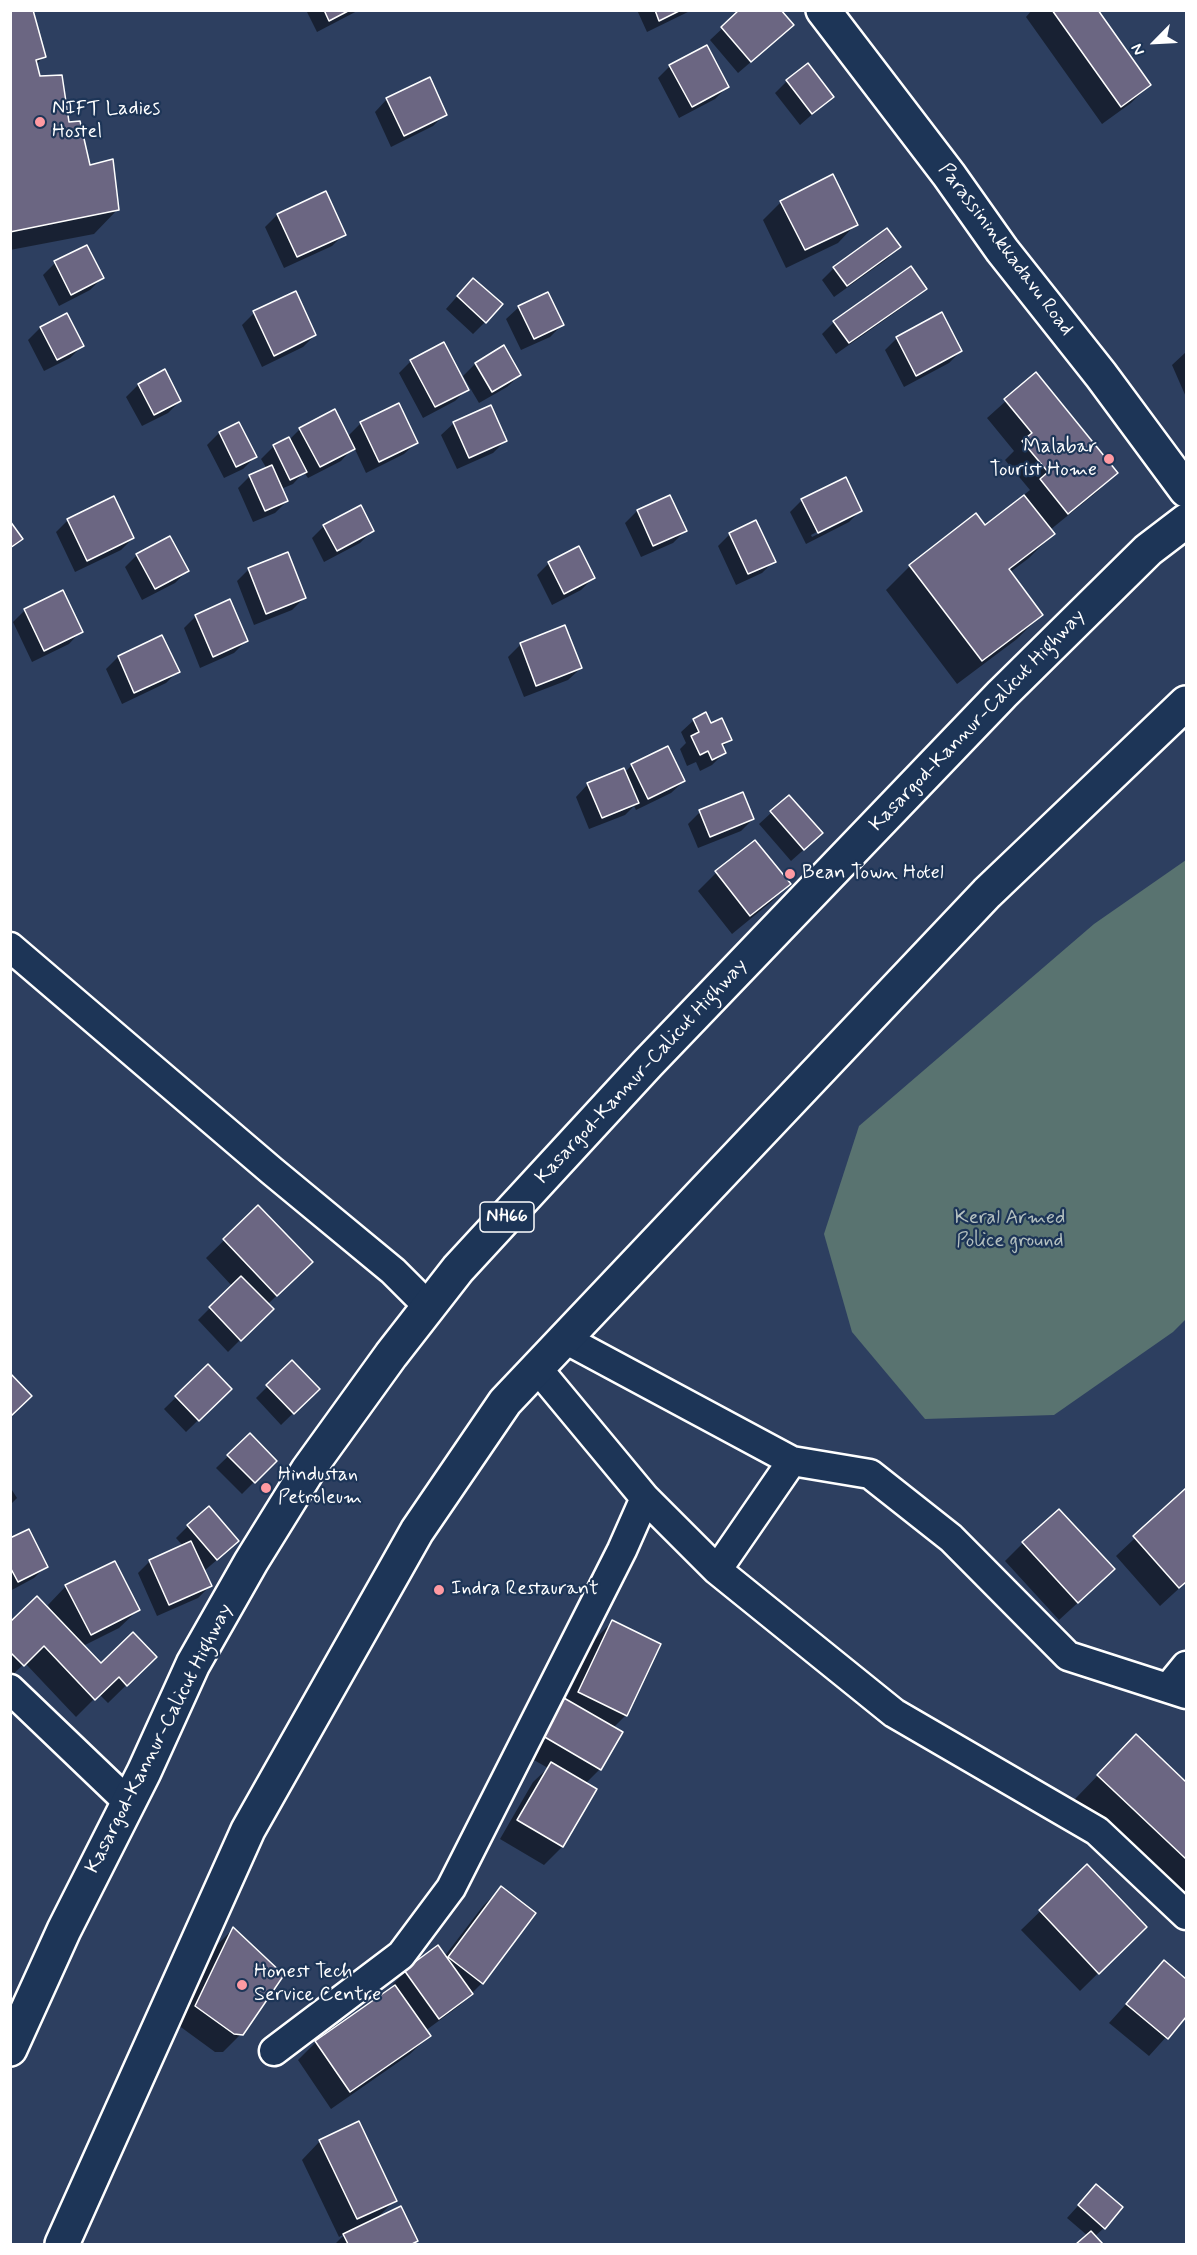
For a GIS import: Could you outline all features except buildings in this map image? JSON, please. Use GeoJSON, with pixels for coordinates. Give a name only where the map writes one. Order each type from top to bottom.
{"type":"FeatureCollection","features":[{"type":"Feature","properties":{"kind":"main road","name":"Parassininkkadavu Road"},"geometry":{"type":"LineString","coordinates":[[823,10],[949,175],[1002,250],[1101,375],[1186,490]]}},
{"type":"Feature","properties":{"kind":"main road","name":"Kasargod-Kannur-Calicut Highway"},"geometry":{"type":"LineString","coordinates":[[10,2049],[64,1930],[193,1664],[251,1562],[308,1470],[429,1307],[459,1269],[648,1063],[994,703],[1148,549],[1186,521]]}},
{"type":"Feature","properties":{"kind":"main road"},"geometry":{"type":"LineString","coordinates":[[62,2244],[248,1830],[417,1531],[505,1402],[987,893],[1186,703]]}},
{"type":"Feature","properties":{"kind":"street"},"geometry":{"type":"LineString","coordinates":[[10,947],[272,1171],[393,1270],[429,1307]]}},
{"type":"Feature","properties":{"kind":"street"},"geometry":{"type":"LineString","coordinates":[[565,1339],[792,1461],[870,1474],[951,1538],[1068,1656],[1177,1691],[1186,1666]]}},
{"type":"Feature","properties":{"kind":"street"},"geometry":{"type":"LineString","coordinates":[[537,1368],[645,1498],[717,1570],[894,1713],[1097,1831],[1186,1915]]}},
{"type":"Feature","properties":{"kind":"street"},"geometry":{"type":"LineString","coordinates":[[717,1570],[792,1461]]}},
{"type":"Feature","properties":{"kind":"street"},"geometry":{"type":"LineString","coordinates":[[274,2052],[401,1955],[451,1888],[622,1550],[645,1498]]}},
{"type":"Feature","properties":{"kind":"street"},"geometry":{"type":"LineString","coordinates":[[10,1689],[128,1802]]}},
{"type":"Feature","properties":{"kind":"green space","name":"Keral Armed Police ground"},"geometry":{"type":"Polygon","coordinates":[[[1186,860],[1186,1319],[1173,1332],[1054,1415],[925,1419],[852,1332],[824,1234],[859,1126],[1094,924],[1186,860]]]}},
{"type":"Feature","properties":{"kind":"place","name":"NIFT Ladies Hostel"},"geometry":{"type":"Point","coordinates":[40,122]}},
{"type":"Feature","properties":{"kind":"place","name":"Malabar Tourist Home"},"geometry":{"type":"Point","coordinates":[1109,459]}},
{"type":"Feature","properties":{"kind":"place","name":"Bean Town Hotel"},"geometry":{"type":"Point","coordinates":[790,874]}},
{"type":"Feature","properties":{"kind":"place","name":"Hindustan Petroleum"},"geometry":{"type":"Point","coordinates":[266,1488]}},
{"type":"Feature","properties":{"kind":"place","name":"Indra Restaurant"},"geometry":{"type":"Point","coordinates":[439,1590]}},
{"type":"Feature","properties":{"kind":"place","name":"Honest Tech Service Centre"},"geometry":{"type":"Point","coordinates":[242,1985]}}]}
